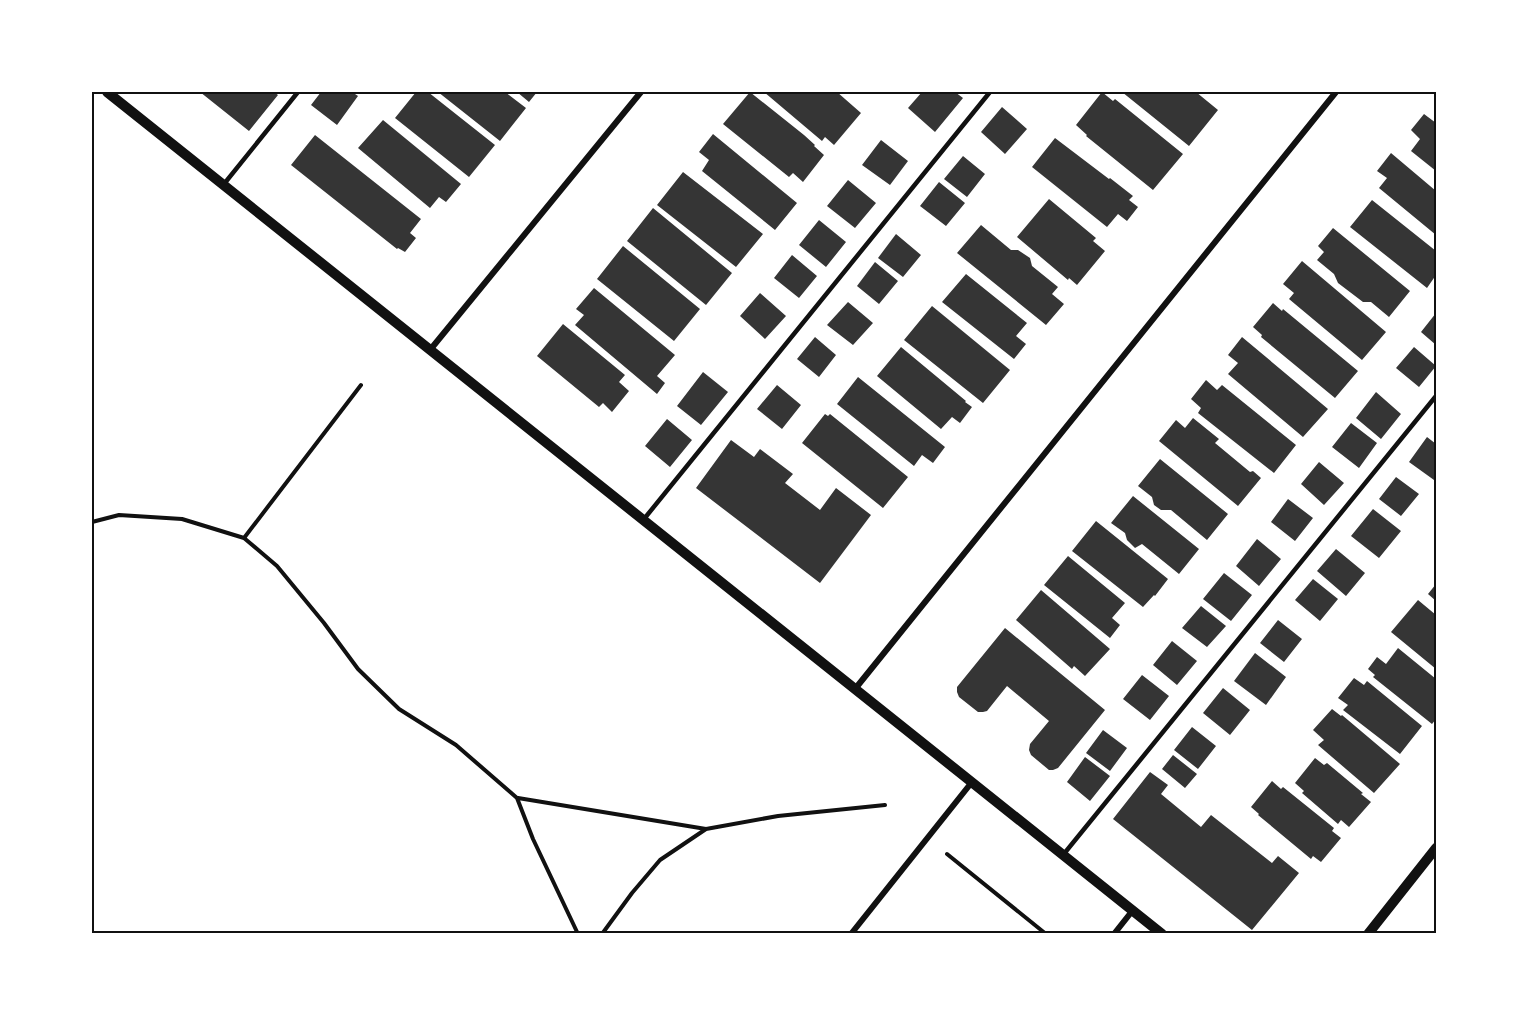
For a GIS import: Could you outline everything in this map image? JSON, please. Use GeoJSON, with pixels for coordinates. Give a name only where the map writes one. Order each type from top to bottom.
{"type":"FeatureCollection","features":[{"type":"Feature","properties":{"kind":"street"},"geometry":{"type":"LineString","coordinates":[[107,92],[1162,933]]}},
{"type":"Feature","properties":{"kind":"street"},"geometry":{"type":"LineString","coordinates":[[430,350],[641,92]]}},
{"type":"Feature","properties":{"kind":"street"},"geometry":{"type":"LineString","coordinates":[[855,689],[1336,92]]}},
{"type":"Feature","properties":{"kind":"street"},"geometry":{"type":"LineString","coordinates":[[851,933],[972,783]]}},
{"type":"Feature","properties":{"kind":"street"},"geometry":{"type":"LineString","coordinates":[[1368,933],[1437,848]]}},
{"type":"Feature","properties":{"kind":"street"},"geometry":{"type":"LineString","coordinates":[[1114,933],[1133,910]]}},
{"type":"Feature","properties":{"kind":"lane"},"geometry":{"type":"LineString","coordinates":[[224,184],[298,92]]}},
{"type":"Feature","properties":{"kind":"lane"},"geometry":{"type":"LineString","coordinates":[[643,520],[990,92]]}},
{"type":"Feature","properties":{"kind":"lane"},"geometry":{"type":"LineString","coordinates":[[1063,855],[1437,396]]}},
{"type":"Feature","properties":{"kind":"path"},"geometry":{"type":"LineString","coordinates":[[244,538],[361,385]]}},
{"type":"Feature","properties":{"kind":"path"},"geometry":{"type":"LineString","coordinates":[[92,522],[119,515],[183,519],[244,538],[277,566],[358,669],[399,709],[456,745],[517,798],[533,839],[578,933]]}},
{"type":"Feature","properties":{"kind":"path"},"geometry":{"type":"LineString","coordinates":[[517,798],[706,829],[778,816],[885,805]]}},
{"type":"Feature","properties":{"kind":"path"},"geometry":{"type":"LineString","coordinates":[[602,933],[660,861],[706,829]]}},
{"type":"Feature","properties":{"kind":"path"},"geometry":{"type":"LineString","coordinates":[[946,854],[1046,933]]}},
{"type":"Feature","properties":{"kind":"building"},"geometry":{"type":"Polygon","coordinates":[[[200,92],[274,92],[278,95],[249,131],[200,92]]]}},
{"type":"Feature","properties":{"kind":"building"},"geometry":{"type":"Polygon","coordinates":[[[321,92],[352,92],[358,96],[337,125],[311,105],[321,92]]]}},
{"type":"Feature","properties":{"kind":"building"},"geometry":{"type":"Polygon","coordinates":[[[416,92],[428,92],[495,145],[469,177],[395,118],[416,92]]]}},
{"type":"Feature","properties":{"kind":"building"},"geometry":{"type":"Polygon","coordinates":[[[438,92],[505,92],[526,108],[500,141],[438,92]]]}},
{"type":"Feature","properties":{"kind":"building"},"geometry":{"type":"Polygon","coordinates":[[[517,92],[537,92],[529,102],[517,92]]]}},
{"type":"Feature","properties":{"kind":"building"},"geometry":{"type":"Polygon","coordinates":[[[750,92],[804,135],[824,155],[803,182],[793,173],[789,177],[723,124],[750,92]]]}},
{"type":"Feature","properties":{"kind":"building"},"geometry":{"type":"Polygon","coordinates":[[[764,92],[837,92],[861,113],[834,145],[825,137],[822,141],[764,92]]]}},
{"type":"Feature","properties":{"kind":"building"},"geometry":{"type":"Polygon","coordinates":[[[922,92],[955,92],[963,98],[935,132],[908,108],[922,92]]]}},
{"type":"Feature","properties":{"kind":"building"},"geometry":{"type":"Polygon","coordinates":[[[1102,92],[1113,101],[1115,99],[1183,154],[1153,190],[1086,136],[1076,125],[1102,92]]]}},
{"type":"Feature","properties":{"kind":"building"},"geometry":{"type":"Polygon","coordinates":[[[1122,92],[1196,92],[1218,110],[1189,146],[1122,92]]]}},
{"type":"Feature","properties":{"kind":"building"},"geometry":{"type":"Polygon","coordinates":[[[1002,107],[1027,129],[1005,154],[981,132],[1002,107]]]}},
{"type":"Feature","properties":{"kind":"building"},"geometry":{"type":"Polygon","coordinates":[[[1424,114],[1436,123],[1436,171],[1411,151],[1420,139],[1411,130],[1424,114]]]}},
{"type":"Feature","properties":{"kind":"building"},"geometry":{"type":"Polygon","coordinates":[[[383,120],[461,184],[446,202],[439,197],[430,208],[358,148],[383,120]]]}},
{"type":"Feature","properties":{"kind":"building"},"geometry":{"type":"Polygon","coordinates":[[[713,134],[797,203],[775,230],[702,171],[709,160],[699,152],[713,134]]]}},
{"type":"Feature","properties":{"kind":"building"},"geometry":{"type":"Polygon","coordinates":[[[315,135],[421,219],[410,233],[416,238],[405,252],[397,249],[291,165],[315,135]]]}},
{"type":"Feature","properties":{"kind":"building"},"geometry":{"type":"Polygon","coordinates":[[[1055,138],[1133,196],[1129,200],[1138,207],[1127,221],[1118,214],[1107,227],[1032,167],[1055,138]]]}},
{"type":"Feature","properties":{"kind":"building"},"geometry":{"type":"Polygon","coordinates":[[[881,140],[908,161],[890,185],[862,165],[881,140]]]}},
{"type":"Feature","properties":{"kind":"building"},"geometry":{"type":"Polygon","coordinates":[[[1391,153],[1436,191],[1436,235],[1379,188],[1387,178],[1377,171],[1391,153]]]}},
{"type":"Feature","properties":{"kind":"building"},"geometry":{"type":"Polygon","coordinates":[[[963,156],[985,174],[967,197],[944,179],[963,156]]]}},
{"type":"Feature","properties":{"kind":"building"},"geometry":{"type":"Polygon","coordinates":[[[683,172],[763,234],[736,267],[657,205],[683,172]]]}},
{"type":"Feature","properties":{"kind":"building"},"geometry":{"type":"Polygon","coordinates":[[[848,180],[876,203],[855,228],[827,206],[848,180]]]}},
{"type":"Feature","properties":{"kind":"building"},"geometry":{"type":"Polygon","coordinates":[[[939,182],[965,203],[946,226],[920,206],[939,182]]]}},
{"type":"Feature","properties":{"kind":"building"},"geometry":{"type":"Polygon","coordinates":[[[1049,199],[1096,238],[1093,241],[1105,251],[1077,285],[1017,237],[1049,199]]]}},
{"type":"Feature","properties":{"kind":"building"},"geometry":{"type":"Polygon","coordinates":[[[1372,200],[1436,251],[1436,275],[1427,288],[1350,227],[1372,200]]]}},
{"type":"Feature","properties":{"kind":"building"},"geometry":{"type":"Polygon","coordinates":[[[653,208],[732,273],[706,305],[627,241],[653,208]]]}},
{"type":"Feature","properties":{"kind":"building"},"geometry":{"type":"Polygon","coordinates":[[[819,220],[846,242],[826,267],[799,245],[819,220]]]}},
{"type":"Feature","properties":{"kind":"building"},"geometry":{"type":"Polygon","coordinates":[[[981,225],[1011,250],[1018,250],[1030,258],[1032,266],[1058,287],[1052,294],[1064,304],[1046,325],[957,253],[981,225]]]}},
{"type":"Feature","properties":{"kind":"building"},"geometry":{"type":"Polygon","coordinates":[[[1333,228],[1410,291],[1389,317],[1371,302],[1363,302],[1338,283],[1334,274],[1317,260],[1324,252],[1318,246],[1333,228]]]}},
{"type":"Feature","properties":{"kind":"building"},"geometry":{"type":"Polygon","coordinates":[[[896,234],[921,255],[903,277],[878,258],[896,234]]]}},
{"type":"Feature","properties":{"kind":"building"},"geometry":{"type":"Polygon","coordinates":[[[623,246],[700,309],[674,341],[597,279],[623,246]]]}},
{"type":"Feature","properties":{"kind":"building"},"geometry":{"type":"Polygon","coordinates":[[[792,255],[817,276],[799,298],[774,278],[792,255]]]}},
{"type":"Feature","properties":{"kind":"building"},"geometry":{"type":"Polygon","coordinates":[[[1302,261],[1386,332],[1362,360],[1289,299],[1294,293],[1283,284],[1302,261]]]}},
{"type":"Feature","properties":{"kind":"building"},"geometry":{"type":"Polygon","coordinates":[[[875,262],[898,281],[879,304],[857,286],[875,262]]]}},
{"type":"Feature","properties":{"kind":"building"},"geometry":{"type":"Polygon","coordinates":[[[966,274],[1027,323],[1016,336],[1026,344],[1014,359],[942,302],[966,274]]]}},
{"type":"Feature","properties":{"kind":"building"},"geometry":{"type":"Polygon","coordinates":[[[594,288],[675,355],[657,376],[665,383],[657,394],[575,325],[584,315],[576,309],[594,288]]]}},
{"type":"Feature","properties":{"kind":"building"},"geometry":{"type":"Polygon","coordinates":[[[760,293],[786,316],[765,339],[740,316],[760,293]]]}},
{"type":"Feature","properties":{"kind":"building"},"geometry":{"type":"Polygon","coordinates":[[[848,302],[873,323],[853,345],[827,325],[848,302]]]}},
{"type":"Feature","properties":{"kind":"building"},"geometry":{"type":"Polygon","coordinates":[[[1273,303],[1358,371],[1335,398],[1261,337],[1262,335],[1253,327],[1273,303]]]}},
{"type":"Feature","properties":{"kind":"building"},"geometry":{"type":"Polygon","coordinates":[[[932,306],[1010,370],[983,403],[904,340],[932,306]]]}},
{"type":"Feature","properties":{"kind":"building"},"geometry":{"type":"Polygon","coordinates":[[[1436,313],[1436,345],[1421,332],[1436,313]]]}},
{"type":"Feature","properties":{"kind":"building"},"geometry":{"type":"Polygon","coordinates":[[[563,324],[625,375],[619,382],[629,391],[612,412],[603,403],[599,407],[537,356],[563,324]]]}},
{"type":"Feature","properties":{"kind":"building"},"geometry":{"type":"Polygon","coordinates":[[[815,337],[836,355],[819,377],[797,359],[815,337]]]}},
{"type":"Feature","properties":{"kind":"building"},"geometry":{"type":"Polygon","coordinates":[[[1242,337],[1328,409],[1303,437],[1228,374],[1238,363],[1228,355],[1242,337]]]}},
{"type":"Feature","properties":{"kind":"building"},"geometry":{"type":"Polygon","coordinates":[[[901,347],[972,407],[960,423],[952,417],[941,429],[877,376],[901,347]]]}},
{"type":"Feature","properties":{"kind":"building"},"geometry":{"type":"Polygon","coordinates":[[[1414,347],[1436,366],[1419,387],[1396,368],[1414,347]]]}},
{"type":"Feature","properties":{"kind":"building"},"geometry":{"type":"Polygon","coordinates":[[[703,372],[728,392],[701,425],[677,406],[703,372]]]}},
{"type":"Feature","properties":{"kind":"building"},"geometry":{"type":"Polygon","coordinates":[[[858,377],[945,447],[933,463],[922,455],[914,466],[837,404],[858,377]]]}},
{"type":"Feature","properties":{"kind":"building"},"geometry":{"type":"Polygon","coordinates":[[[1206,380],[1217,390],[1222,385],[1296,445],[1274,473],[1198,413],[1201,408],[1191,399],[1206,380]]]}},
{"type":"Feature","properties":{"kind":"building"},"geometry":{"type":"Polygon","coordinates":[[[777,385],[801,405],[782,429],[757,409],[777,385]]]}},
{"type":"Feature","properties":{"kind":"building"},"geometry":{"type":"Polygon","coordinates":[[[1376,392],[1401,414],[1381,439],[1356,418],[1376,392]]]}},
{"type":"Feature","properties":{"kind":"building"},"geometry":{"type":"Polygon","coordinates":[[[825,414],[828,416],[830,414],[908,477],[883,508],[802,443],[825,414]]]}},
{"type":"Feature","properties":{"kind":"building"},"geometry":{"type":"Polygon","coordinates":[[[1193,418],[1219,439],[1215,443],[1250,472],[1253,471],[1261,478],[1238,506],[1159,441],[1176,420],[1185,428],[1193,418]]]}},
{"type":"Feature","properties":{"kind":"building"},"geometry":{"type":"Polygon","coordinates":[[[667,419],[692,440],[670,467],[645,446],[667,419]]]}},
{"type":"Feature","properties":{"kind":"building"},"geometry":{"type":"Polygon","coordinates":[[[1351,423],[1377,443],[1359,468],[1332,447],[1351,423]]]}},
{"type":"Feature","properties":{"kind":"building"},"geometry":{"type":"Polygon","coordinates":[[[1427,437],[1436,444],[1434,480],[1409,462],[1427,437]]]}},
{"type":"Feature","properties":{"kind":"building"},"geometry":{"type":"Polygon","coordinates":[[[731,440],[754,457],[760,449],[793,474],[785,483],[820,510],[836,488],[871,515],[820,583],[696,488],[731,440]]]}},
{"type":"Feature","properties":{"kind":"building"},"geometry":{"type":"Polygon","coordinates":[[[1160,459],[1228,514],[1207,540],[1171,510],[1161,510],[1154,505],[1152,497],[1138,486],[1160,459]]]}},
{"type":"Feature","properties":{"kind":"building"},"geometry":{"type":"Polygon","coordinates":[[[1319,462],[1344,483],[1324,505],[1301,484],[1319,462]]]}},
{"type":"Feature","properties":{"kind":"building"},"geometry":{"type":"Polygon","coordinates":[[[1396,477],[1419,494],[1401,516],[1379,499],[1396,477]]]}},
{"type":"Feature","properties":{"kind":"building"},"geometry":{"type":"Polygon","coordinates":[[[1133,496],[1199,549],[1179,574],[1142,544],[1135,548],[1127,540],[1125,533],[1111,523],[1133,496]]]}},
{"type":"Feature","properties":{"kind":"building"},"geometry":{"type":"Polygon","coordinates":[[[1288,499],[1313,518],[1295,541],[1271,522],[1288,499]]]}},
{"type":"Feature","properties":{"kind":"building"},"geometry":{"type":"Polygon","coordinates":[[[1373,509],[1401,531],[1379,558],[1351,536],[1373,509]]]}},
{"type":"Feature","properties":{"kind":"building"},"geometry":{"type":"Polygon","coordinates":[[[1096,521],[1168,579],[1143,607],[1072,551],[1096,521]]]}},
{"type":"Feature","properties":{"kind":"building"},"geometry":{"type":"Polygon","coordinates":[[[1257,539],[1281,559],[1259,586],[1236,566],[1257,539]]]}},
{"type":"Feature","properties":{"kind":"building"},"geometry":{"type":"Polygon","coordinates":[[[1336,549],[1365,573],[1346,596],[1317,571],[1336,549]]]}},
{"type":"Feature","properties":{"kind":"building"},"geometry":{"type":"Polygon","coordinates":[[[1068,556],[1125,603],[1112,618],[1120,625],[1110,638],[1044,585],[1068,556]]]}},
{"type":"Feature","properties":{"kind":"building"},"geometry":{"type":"Polygon","coordinates":[[[1224,573],[1252,595],[1231,621],[1203,599],[1224,573]]]}},
{"type":"Feature","properties":{"kind":"building"},"geometry":{"type":"Polygon","coordinates":[[[1313,579],[1338,599],[1320,621],[1295,600],[1313,579]]]}},
{"type":"Feature","properties":{"kind":"building"},"geometry":{"type":"Polygon","coordinates":[[[1436,584],[1436,601],[1428,594],[1436,584]]]}},
{"type":"Feature","properties":{"kind":"building"},"geometry":{"type":"Polygon","coordinates":[[[1041,590],[1110,649],[1085,676],[1074,666],[1072,669],[1016,620],[1041,590]]]}},
{"type":"Feature","properties":{"kind":"building"},"geometry":{"type":"Polygon","coordinates":[[[1418,600],[1436,615],[1436,669],[1391,632],[1418,600]]]}},
{"type":"Feature","properties":{"kind":"building"},"geometry":{"type":"Polygon","coordinates":[[[1201,606],[1226,626],[1207,647],[1182,628],[1201,606]]]}},
{"type":"Feature","properties":{"kind":"building"},"geometry":{"type":"Polygon","coordinates":[[[1278,620],[1302,639],[1284,662],[1260,643],[1278,620]]]}},
{"type":"Feature","properties":{"kind":"building"},"geometry":{"type":"Polygon","coordinates":[[[1005,628],[1105,710],[1058,768],[1053,770],[1049,770],[1031,755],[1029,750],[1030,744],[1049,721],[1007,686],[987,711],[983,712],[978,712],[959,697],[957,692],[957,687],[1005,628]]]}},
{"type":"Feature","properties":{"kind":"building"},"geometry":{"type":"Polygon","coordinates":[[[1172,641],[1197,661],[1177,685],[1153,665],[1172,641]]]}},
{"type":"Feature","properties":{"kind":"building"},"geometry":{"type":"Polygon","coordinates":[[[1398,648],[1436,679],[1436,719],[1432,724],[1373,677],[1375,675],[1368,669],[1377,657],[1386,664],[1398,648]]]}},
{"type":"Feature","properties":{"kind":"building"},"geometry":{"type":"Polygon","coordinates":[[[1255,653],[1286,677],[1266,705],[1234,681],[1255,653]]]}},
{"type":"Feature","properties":{"kind":"building"},"geometry":{"type":"Polygon","coordinates":[[[1142,675],[1169,696],[1150,720],[1123,699],[1142,675]]]}},
{"type":"Feature","properties":{"kind":"building"},"geometry":{"type":"Polygon","coordinates":[[[1354,678],[1364,685],[1367,681],[1422,726],[1400,754],[1343,710],[1348,705],[1338,698],[1354,678]]]}},
{"type":"Feature","properties":{"kind":"building"},"geometry":{"type":"Polygon","coordinates":[[[1223,688],[1250,710],[1230,735],[1203,713],[1223,688]]]}},
{"type":"Feature","properties":{"kind":"building"},"geometry":{"type":"Polygon","coordinates":[[[1332,709],[1400,764],[1374,793],[1318,745],[1324,740],[1313,730],[1332,709]]]}},
{"type":"Feature","properties":{"kind":"building"},"geometry":{"type":"Polygon","coordinates":[[[1192,727],[1216,746],[1198,769],[1174,750],[1192,727]]]}},
{"type":"Feature","properties":{"kind":"building"},"geometry":{"type":"Polygon","coordinates":[[[1103,730],[1127,748],[1110,771],[1086,753],[1103,730]]]}},
{"type":"Feature","properties":{"kind":"building"},"geometry":{"type":"Polygon","coordinates":[[[1173,755],[1197,774],[1185,788],[1162,769],[1173,755]]]}},
{"type":"Feature","properties":{"kind":"building"},"geometry":{"type":"Polygon","coordinates":[[[1085,757],[1110,776],[1090,801],[1067,782],[1085,757]]]}},
{"type":"Feature","properties":{"kind":"building"},"geometry":{"type":"Polygon","coordinates":[[[1315,758],[1324,765],[1327,763],[1371,802],[1349,827],[1341,820],[1338,824],[1302,793],[1304,791],[1295,783],[1315,758]]]}},
{"type":"Feature","properties":{"kind":"building"},"geometry":{"type":"Polygon","coordinates":[[[1150,772],[1168,785],[1161,794],[1201,827],[1211,815],[1272,863],[1278,856],[1299,873],[1252,930],[1113,819],[1150,772]]]}},
{"type":"Feature","properties":{"kind":"building"},"geometry":{"type":"Polygon","coordinates":[[[1272,781],[1281,789],[1283,787],[1334,828],[1332,831],[1341,838],[1321,862],[1313,856],[1311,859],[1251,807],[1272,781]]]}}]}
